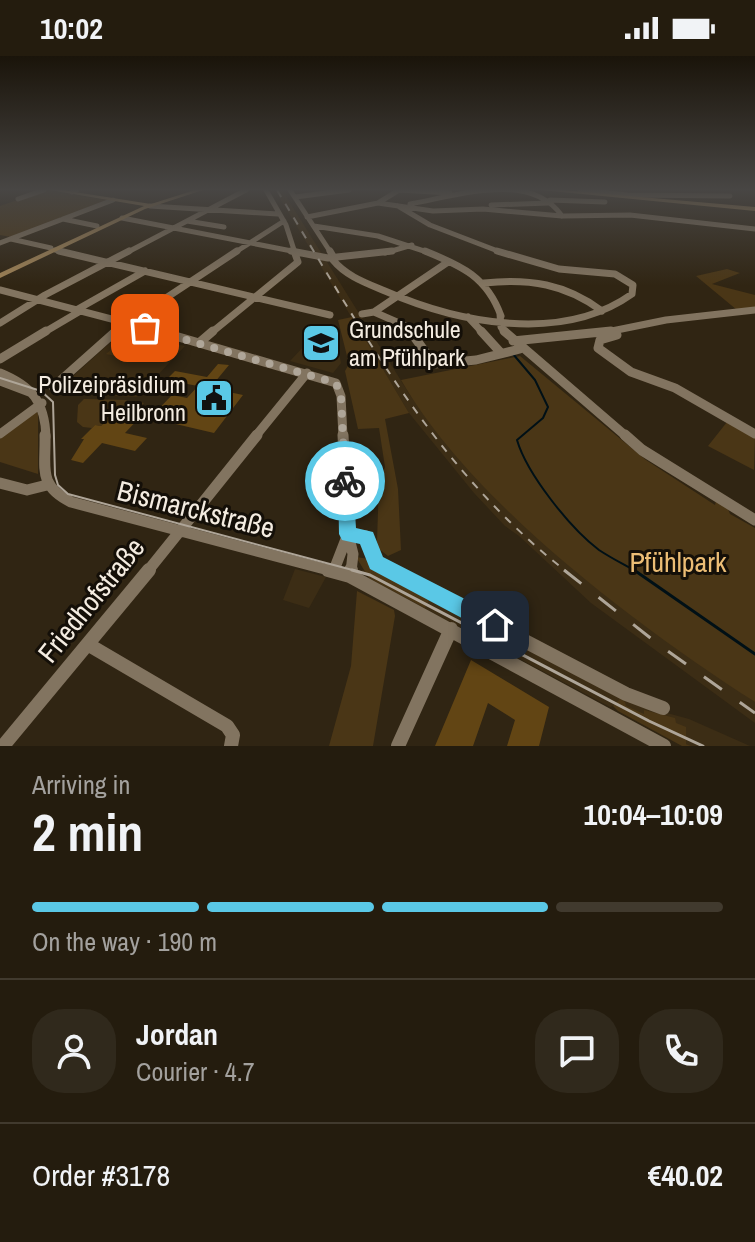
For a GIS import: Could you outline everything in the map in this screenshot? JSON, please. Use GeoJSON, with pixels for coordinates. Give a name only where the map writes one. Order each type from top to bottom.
{"type":"FeatureCollection","features":[{"type":"Feature","properties":{"kind":"main road"},"geometry":{"type":"LineString","coordinates":[[53,249],[107,222]]}},
{"type":"Feature","properties":{"kind":"main road"},"geometry":{"type":"LineString","coordinates":[[0,274],[109,222]]}},
{"type":"Feature","properties":{"kind":"street"},"geometry":{"type":"LineString","coordinates":[[0,243],[55,222]]}},
{"type":"Feature","properties":{"kind":"street"},"geometry":{"type":"LineString","coordinates":[[79,222],[97,226]]}},
{"type":"Feature","properties":{"kind":"street"},"geometry":{"type":"LineString","coordinates":[[151,222],[333,258],[385,253],[412,245]]}},
{"type":"Feature","properties":{"kind":"street"},"geometry":{"type":"LineString","coordinates":[[0,323],[37,298],[184,222]]}},
{"type":"Feature","properties":{"kind":"street"},"geometry":{"type":"LineString","coordinates":[[194,222],[224,227],[211,235]]}},
{"type":"Feature","properties":{"kind":"street"},"geometry":{"type":"LineString","coordinates":[[53,387],[126,322],[282,222]]}},
{"type":"Feature","properties":{"kind":"street"},"geometry":{"type":"LineString","coordinates":[[199,343],[297,263],[284,222]]}},
{"type":"Feature","properties":{"kind":"street"},"geometry":{"type":"LineString","coordinates":[[311,222],[333,258],[348,273],[398,296],[468,317],[565,319],[619,304],[632,294],[634,288],[631,280],[619,274],[568,271],[493,249],[424,222]]}},
{"type":"Feature","properties":{"kind":"street"},"geometry":{"type":"LineString","coordinates":[[694,222],[755,229]]}},
{"type":"Feature","properties":{"kind":"street"},"geometry":{"type":"LineString","coordinates":[[314,226],[412,245],[484,283],[502,320],[504,333],[516,345],[642,450],[755,520]]}},
{"type":"Feature","properties":{"kind":"street"},"geometry":{"type":"LineString","coordinates":[[0,237],[330,315]]}},
{"type":"Feature","properties":{"kind":"street"},"geometry":{"type":"LineString","coordinates":[[362,314],[374,312],[448,262]]}},
{"type":"Feature","properties":{"kind":"street"},"geometry":{"type":"LineString","coordinates":[[0,359],[145,271]]}},
{"type":"Feature","properties":{"kind":"street"},"geometry":{"type":"LineString","coordinates":[[484,283],[510,279],[552,284],[579,294],[602,311]]}},
{"type":"Feature","properties":{"kind":"street"},"geometry":{"type":"LineString","coordinates":[[0,288],[334,381],[339,387],[348,534],[353,554],[341,572]]}},
{"type":"Feature","properties":{"kind":"street"},"geometry":{"type":"LineString","coordinates":[[374,312],[406,326],[434,364],[457,363],[501,353],[516,345],[593,335],[629,326],[755,310]]}},
{"type":"Feature","properties":{"kind":"street"},"geometry":{"type":"LineString","coordinates":[[468,317],[501,353]]}},
{"type":"Feature","properties":{"kind":"street"},"geometry":{"type":"LineString","coordinates":[[629,326],[634,329],[600,340],[599,349],[631,372],[675,388],[755,434]]}},
{"type":"Feature","properties":{"kind":"street"},"geometry":{"type":"LineString","coordinates":[[0,373],[24,381],[42,403],[46,414],[46,480],[27,490],[0,483]]}},
{"type":"Feature","properties":{"kind":"street","name":"Friedhofstraße"},"geometry":{"type":"LineString","coordinates":[[3,746],[89,645],[307,373]]}},
{"type":"Feature","properties":{"kind":"street"},"geometry":{"type":"LineString","coordinates":[[0,381],[32,393]]}},
{"type":"Feature","properties":{"kind":"street"},"geometry":{"type":"LineString","coordinates":[[0,434],[42,403]]}},
{"type":"Feature","properties":{"kind":"street","name":"Bismarckstraße"},"geometry":{"type":"LineString","coordinates":[[46,480],[55,494],[71,502],[341,572],[664,746]]}},
{"type":"Feature","properties":{"kind":"street"},"geometry":{"type":"LineString","coordinates":[[348,534],[366,536],[373,560],[381,566],[626,694],[663,708]]}},
{"type":"Feature","properties":{"kind":"street"},"geometry":{"type":"LineString","coordinates":[[398,746],[451,629]]}},
{"type":"Feature","properties":{"kind":"street"},"geometry":{"type":"LineString","coordinates":[[89,645],[227,726],[233,735],[231,746]]}},
{"type":"Feature","properties":{"kind":"shaded area"},"geometry":{"type":"Polygon","coordinates":[[[294,222],[302,222],[410,395],[461,461],[545,544],[681,651],[755,702],[755,723],[591,603],[505,526],[409,413],[294,222]]]}},
{"type":"Feature","properties":{"kind":"shaded area","name":"Grundschule am Pfühlpark"},"geometry":{"type":"Polygon","coordinates":[[[322,327],[331,329],[340,358],[341,363],[333,373],[290,361],[322,327]]]}},
{"type":"Feature","properties":{"kind":"shaded area"},"geometry":{"type":"Polygon","coordinates":[[[122,332],[185,346],[137,397],[93,395],[69,388],[74,381],[71,378],[122,332]]]}},
{"type":"Feature","properties":{"kind":"shaded area"},"geometry":{"type":"Polygon","coordinates":[[[295,569],[326,577],[309,608],[283,600],[295,569]]]}},
{"type":"Feature","properties":{"kind":"shaded area"},"geometry":{"type":"Polygon","coordinates":[[[361,570],[383,574],[656,710],[689,719],[750,746],[690,746],[377,583],[361,570]]]}},
{"type":"Feature","properties":{"kind":"green space"},"geometry":{"type":"Polygon","coordinates":[[[0,222],[49,222],[11,237],[0,235],[0,222]]]}},
{"type":"Feature","properties":{"kind":"green space"},"geometry":{"type":"Polygon","coordinates":[[[727,269],[740,273],[712,284],[755,295],[755,309],[737,310],[696,276],[727,269]]]}},
{"type":"Feature","properties":{"kind":"green space"},"geometry":{"type":"Polygon","coordinates":[[[352,317],[409,413],[385,419],[398,489],[401,550],[388,556],[379,549],[377,542],[379,481],[385,467],[379,428],[358,429],[345,371],[349,364],[338,320],[352,317]]]}},
{"type":"Feature","properties":{"kind":"green space"},"geometry":{"type":"Polygon","coordinates":[[[118,339],[175,347],[157,346],[141,361],[106,354],[122,340],[118,339]]]}},
{"type":"Feature","properties":{"kind":"green space","name":"Pfühlpark"},"geometry":{"type":"Polygon","coordinates":[[[520,356],[646,460],[755,528],[755,702],[660,637],[560,559],[470,472],[432,426],[401,380],[520,356]]]}},
{"type":"Feature","properties":{"kind":"green space"},"geometry":{"type":"Polygon","coordinates":[[[84,399],[144,403],[135,413],[118,409],[101,426],[92,428],[83,427],[77,422],[78,405],[84,399]]]}},
{"type":"Feature","properties":{"kind":"green space"},"geometry":{"type":"Polygon","coordinates":[[[35,409],[38,414],[38,474],[0,462],[0,438],[35,409]]]}},
{"type":"Feature","properties":{"kind":"green space"},"geometry":{"type":"Polygon","coordinates":[[[727,422],[755,436],[754,470],[708,446],[727,422]]]}},
{"type":"Feature","properties":{"kind":"green space"},"geometry":{"type":"Polygon","coordinates":[[[356,557],[369,559],[378,569],[431,596],[425,608],[369,578],[356,557]]]}},
{"type":"Feature","properties":{"kind":"green space"},"geometry":{"type":"Polygon","coordinates":[[[357,591],[394,610],[395,616],[373,746],[329,746],[351,666],[357,591]]]}},
{"type":"Feature","properties":{"kind":"green space"},"geometry":{"type":"Polygon","coordinates":[[[620,699],[626,706],[644,714],[644,710],[675,718],[676,723],[686,727],[686,744],[691,746],[682,746],[618,711],[613,706],[620,699]]]}},
{"type":"Feature","properties":{"kind":"building","name":"Polizeipräsidium Heilbronn"},"geometry":{"type":"Polygon","coordinates":[[[218,364],[229,365],[210,388],[243,395],[214,433],[150,418],[172,395],[187,398],[198,386],[166,380],[175,371],[207,377],[218,364]]]}},
{"type":"Feature","properties":{"kind":"building"},"geometry":{"type":"Polygon","coordinates":[[[119,409],[142,415],[125,433],[147,438],[135,451],[102,443],[83,463],[71,460],[84,439],[81,439],[119,409]]]}},
{"type":"Feature","properties":{"kind":"building"},"geometry":{"type":"Polygon","coordinates":[[[471,660],[549,707],[539,746],[507,746],[515,720],[488,703],[473,746],[435,746],[471,660]]]}},
{"type":"Feature","properties":{"kind":"waterway"},"geometry":{"type":"LineString","coordinates":[[513,354],[535,380],[548,407],[543,418],[517,440],[522,454],[551,500],[588,540],[636,572]]}},
{"type":"Feature","properties":{"kind":"waterway"},"geometry":{"type":"LineString","coordinates":[[636,572],[755,654]]}},
{"type":"Feature","properties":{"kind":"tram line"},"geometry":{"type":"LineString","coordinates":[[0,378],[41,391],[53,402],[55,475],[58,485],[68,494],[360,572]]}},
{"type":"Feature","properties":{"kind":"tram line"},"geometry":{"type":"LineString","coordinates":[[352,570],[370,575],[649,721],[703,746]]}},
{"type":"Feature","properties":{"kind":"railway"},"geometry":{"type":"LineString","coordinates":[[297,222],[371,345],[440,443],[478,489],[520,532],[567,572]]}},
{"type":"Feature","properties":{"kind":"railway"},"geometry":{"type":"LineString","coordinates":[[564,570],[658,644],[755,713]]}},
{"type":"Feature","properties":{"kind":"way so far"},"geometry":{"type":"LineString","coordinates":[[145,328],[336,383],[341,396],[345,481]]}},
{"type":"Feature","properties":{"kind":"place","name":"Grundschule am Pfühlpark"},"geometry":{"type":"Point","coordinates":[321,343]}},
{"type":"Feature","properties":{"kind":"place","name":"Polizeipräsidium Heilbronn"},"geometry":{"type":"Point","coordinates":[214,398]}},
{"type":"Feature","properties":{"kind":"route"},"geometry":{"type":"LineString","coordinates":[[345,481],[348,534],[367,537],[372,557],[377,563],[495,625]]}}]}
